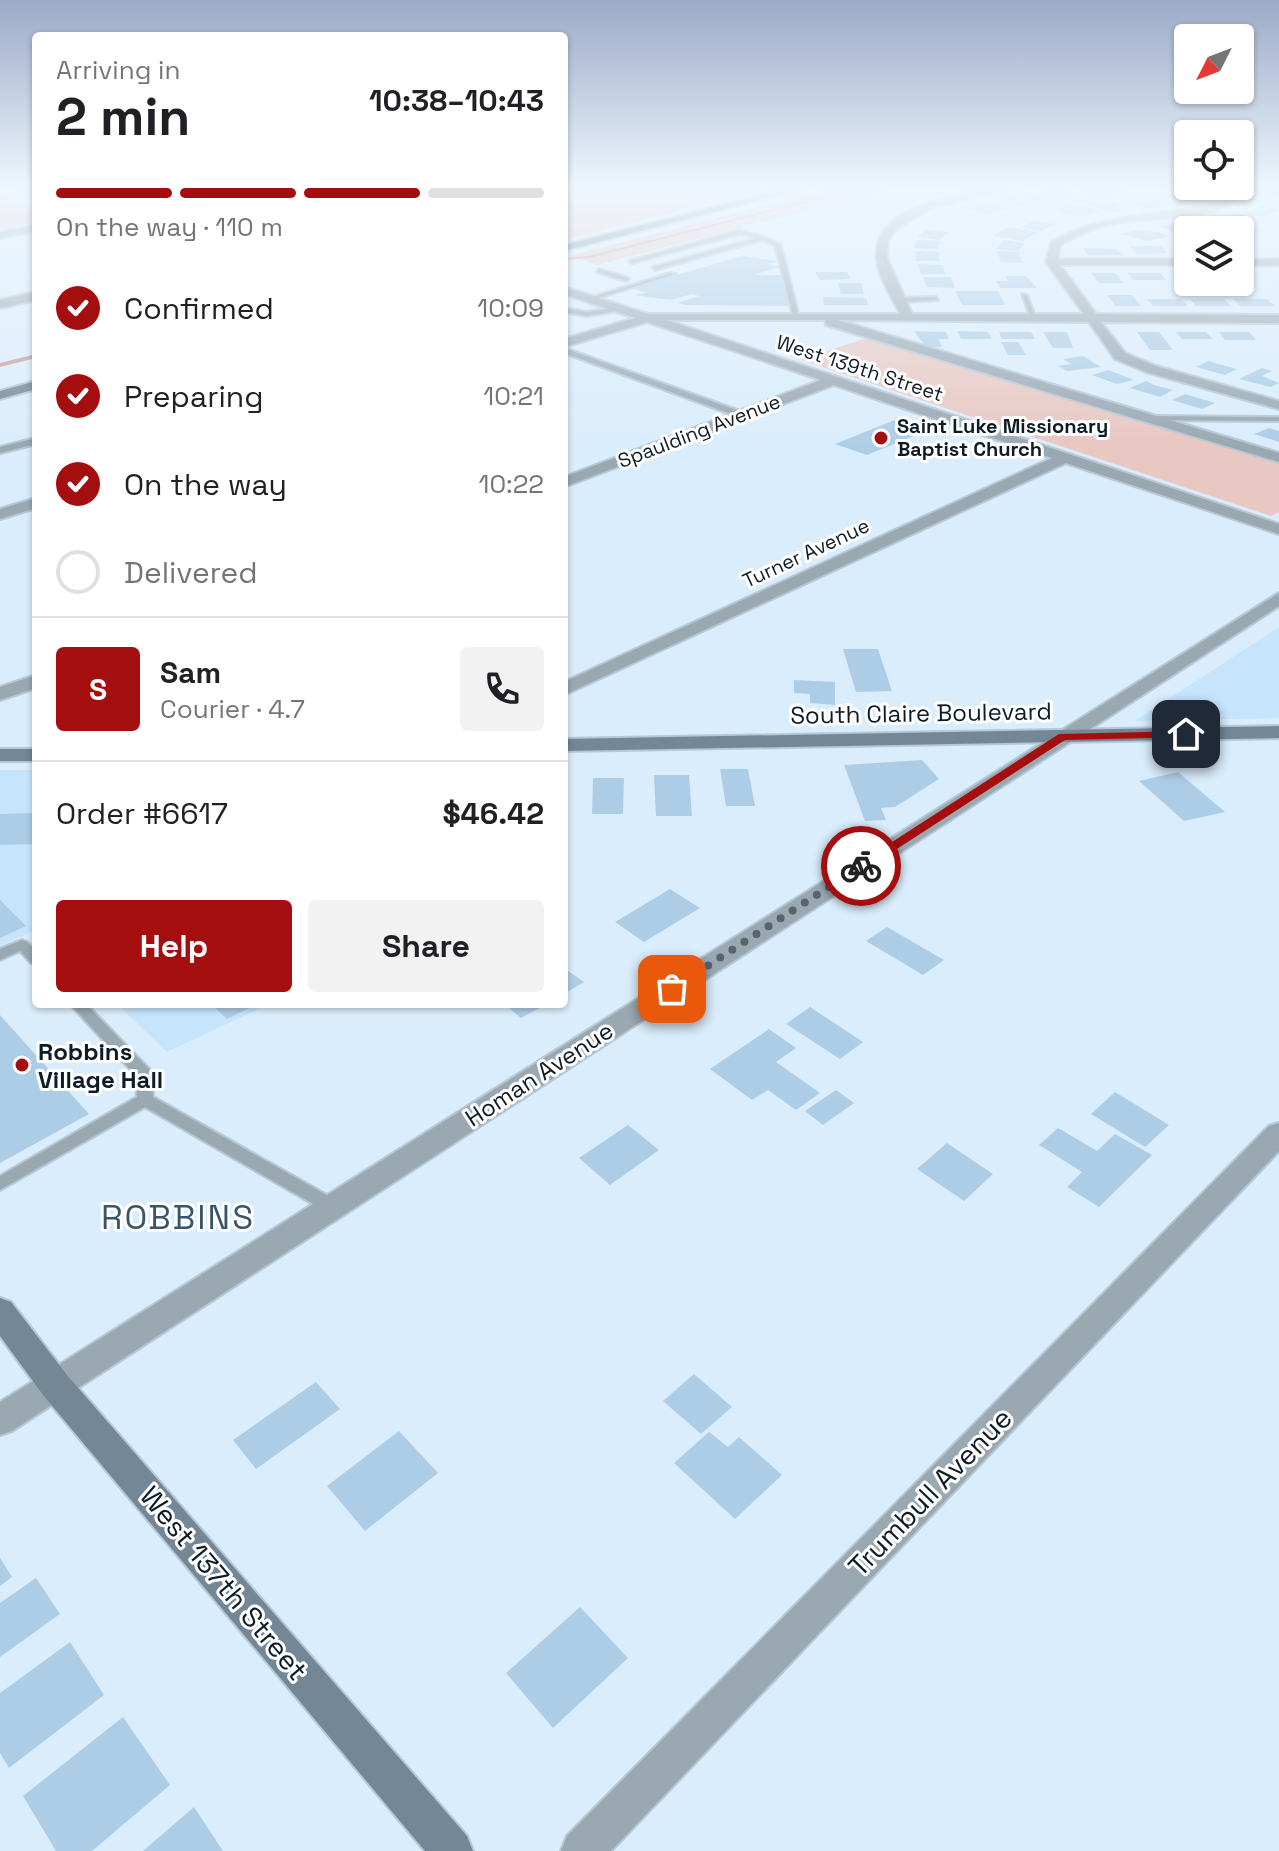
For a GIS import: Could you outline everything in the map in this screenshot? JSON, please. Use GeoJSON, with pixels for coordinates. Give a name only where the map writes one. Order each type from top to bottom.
{"type":"FeatureCollection","features":[{"type":"Feature","properties":{"kind":"main road"},"geometry":{"type":"LineString","coordinates":[[0,395],[32,386]]}},
{"type":"Feature","properties":{"kind":"main road","name":"South Claire Boulevard"},"geometry":{"type":"LineString","coordinates":[[568,745],[1279,732]]}},
{"type":"Feature","properties":{"kind":"main road"},"geometry":{"type":"LineString","coordinates":[[0,755],[32,755]]}},
{"type":"Feature","properties":{"kind":"main road","name":"West 137th Street"},"geometry":{"type":"LineString","coordinates":[[0,1311],[55,1385],[452,1851]]}},
{"type":"Feature","properties":{"kind":"street"},"geometry":{"type":"LineString","coordinates":[[888,273],[907,316]]}},
{"type":"Feature","properties":{"kind":"street"},"geometry":{"type":"LineString","coordinates":[[1060,273],[1115,352],[1129,360],[1279,405]]}},
{"type":"Feature","properties":{"kind":"street","name":"West 139th Street"},"geometry":{"type":"LineString","coordinates":[[576,294],[1279,529]]}},
{"type":"Feature","properties":{"kind":"street"},"geometry":{"type":"LineString","coordinates":[[0,304],[32,297]]}},
{"type":"Feature","properties":{"kind":"street"},"geometry":{"type":"LineString","coordinates":[[821,316],[846,328],[1279,458]]}},
{"type":"Feature","properties":{"kind":"street"},"geometry":{"type":"LineString","coordinates":[[568,342],[647,318],[907,316],[1279,319]]}},
{"type":"Feature","properties":{"kind":"street","name":"Spaulding Avenue"},"geometry":{"type":"LineString","coordinates":[[568,480],[834,380]]}},
{"type":"Feature","properties":{"kind":"street","name":"Turner Avenue"},"geometry":{"type":"LineString","coordinates":[[568,687],[1066,457]]}},
{"type":"Feature","properties":{"kind":"street"},"geometry":{"type":"LineString","coordinates":[[0,514],[32,504]]}},
{"type":"Feature","properties":{"kind":"street","name":"Homan Avenue"},"geometry":{"type":"LineString","coordinates":[[0,1420],[1279,598]]}},
{"type":"Feature","properties":{"kind":"street"},"geometry":{"type":"LineString","coordinates":[[0,694],[32,682]]}},
{"type":"Feature","properties":{"kind":"street","name":"Trumbull Avenue"},"geometry":{"type":"LineString","coordinates":[[582,1851],[1279,1133]]}},
{"type":"Feature","properties":{"kind":"lane"},"geometry":{"type":"LineString","coordinates":[[607,273],[626,279]]}},
{"type":"Feature","properties":{"kind":"lane"},"geometry":{"type":"LineString","coordinates":[[576,294],[643,273]]}},
{"type":"Feature","properties":{"kind":"lane"},"geometry":{"type":"LineString","coordinates":[[576,294],[668,273]]}},
{"type":"Feature","properties":{"kind":"lane"},"geometry":{"type":"LineString","coordinates":[[786,273],[797,316]]}},
{"type":"Feature","properties":{"kind":"lane"},"geometry":{"type":"LineString","coordinates":[[1024,295],[1034,317]]}},
{"type":"Feature","properties":{"kind":"lane"},"geometry":{"type":"LineString","coordinates":[[900,300],[936,299]]}},
{"type":"Feature","properties":{"kind":"lane"},"geometry":{"type":"LineString","coordinates":[[568,311],[587,314],[620,309]]}},
{"type":"Feature","properties":{"kind":"lane"},"geometry":{"type":"LineString","coordinates":[[568,351],[742,415]]}},
{"type":"Feature","properties":{"kind":"lane"},"geometry":{"type":"LineString","coordinates":[[1147,418],[1279,419]]}},
{"type":"Feature","properties":{"kind":"lane"},"geometry":{"type":"LineString","coordinates":[[1189,431],[1217,419]]}},
{"type":"Feature","properties":{"kind":"lane"},"geometry":{"type":"LineString","coordinates":[[0,450],[32,442]]}},
{"type":"Feature","properties":{"kind":"lane"},"geometry":{"type":"LineString","coordinates":[[0,955],[22,945],[32,956]]}},
{"type":"Feature","properties":{"kind":"lane"},"geometry":{"type":"LineString","coordinates":[[81,1008],[144,1074],[145,1100]]}},
{"type":"Feature","properties":{"kind":"lane"},"geometry":{"type":"LineString","coordinates":[[145,1100],[333,1207]]}},
{"type":"Feature","properties":{"kind":"lane"},"geometry":{"type":"LineString","coordinates":[[0,1184],[145,1100]]}},
{"type":"Feature","properties":{"kind":"shaded area"},"geometry":{"type":"Polygon","coordinates":[[[866,338],[1279,462],[1279,512],[1271,516],[801,360],[866,338]]]}},
{"type":"Feature","properties":{"kind":"shaded area"},"geometry":{"type":"Polygon","coordinates":[[[1279,627],[1279,718],[1135,721],[1279,627]]]}},
{"type":"Feature","properties":{"kind":"shaded area"},"geometry":{"type":"Polygon","coordinates":[[[0,770],[32,770],[32,932],[0,946],[0,770]]]}},
{"type":"Feature","properties":{"kind":"shaded area"},"geometry":{"type":"Polygon","coordinates":[[[121,1008],[260,1008],[167,1052],[121,1008]]]}},
{"type":"Feature","properties":{"kind":"building"},"geometry":{"type":"Polygon","coordinates":[[[682,273],[784,275],[789,306],[686,305],[678,303],[699,296],[692,294],[670,300],[633,295],[646,293],[632,288],[682,273]]]}},
{"type":"Feature","properties":{"kind":"building"},"geometry":{"type":"Polygon","coordinates":[[[816,273],[848,273],[851,279],[820,280],[816,273]]]}},
{"type":"Feature","properties":{"kind":"building"},"geometry":{"type":"Polygon","coordinates":[[[1091,273],[1115,273],[1123,283],[1099,283],[1091,273]]]}},
{"type":"Feature","properties":{"kind":"building"},"geometry":{"type":"Polygon","coordinates":[[[1128,273],[1160,273],[1166,280],[1133,280],[1128,273]]]}},
{"type":"Feature","properties":{"kind":"building"},"geometry":{"type":"Polygon","coordinates":[[[1006,276],[1026,276],[1037,288],[1000,288],[996,281],[1008,281],[1006,276]]]}},
{"type":"Feature","properties":{"kind":"building"},"geometry":{"type":"Polygon","coordinates":[[[923,277],[951,277],[955,288],[927,287],[923,277]]]}},
{"type":"Feature","properties":{"kind":"building"},"geometry":{"type":"Polygon","coordinates":[[[838,283],[861,283],[864,294],[841,294],[838,283]]]}},
{"type":"Feature","properties":{"kind":"building"},"geometry":{"type":"Polygon","coordinates":[[[955,291],[998,291],[1005,305],[962,305],[955,291]]]}},
{"type":"Feature","properties":{"kind":"building"},"geometry":{"type":"Polygon","coordinates":[[[1107,295],[1132,295],[1141,306],[1116,306],[1107,295]]]}},
{"type":"Feature","properties":{"kind":"building"},"geometry":{"type":"Polygon","coordinates":[[[823,297],[866,298],[868,305],[824,305],[823,297]]]}},
{"type":"Feature","properties":{"kind":"building"},"geometry":{"type":"Polygon","coordinates":[[[1147,299],[1181,299],[1188,306],[1153,306],[1147,299]]]}},
{"type":"Feature","properties":{"kind":"building"},"geometry":{"type":"Polygon","coordinates":[[[1190,299],[1224,299],[1231,306],[1196,306],[1190,299]]]}},
{"type":"Feature","properties":{"kind":"building"},"geometry":{"type":"Polygon","coordinates":[[[1233,299],[1267,299],[1275,306],[1240,306],[1233,299]]]}},
{"type":"Feature","properties":{"kind":"building"},"geometry":{"type":"Polygon","coordinates":[[[914,331],[946,332],[949,339],[938,339],[942,347],[926,347],[914,331]]]}},
{"type":"Feature","properties":{"kind":"building"},"geometry":{"type":"Polygon","coordinates":[[[957,331],[988,332],[992,339],[961,339],[957,331]]]}},
{"type":"Feature","properties":{"kind":"building"},"geometry":{"type":"Polygon","coordinates":[[[999,332],[1031,332],[1035,339],[1002,339],[999,332]]]}},
{"type":"Feature","properties":{"kind":"building"},"geometry":{"type":"Polygon","coordinates":[[[1043,332],[1067,332],[1073,348],[1053,348],[1043,332]]]}},
{"type":"Feature","properties":{"kind":"building"},"geometry":{"type":"Polygon","coordinates":[[[1137,332],[1159,332],[1173,350],[1150,350],[1137,332]]]}},
{"type":"Feature","properties":{"kind":"building"},"geometry":{"type":"Polygon","coordinates":[[[1176,332],[1206,332],[1213,339],[1182,339],[1176,332]]]}},
{"type":"Feature","properties":{"kind":"building"},"geometry":{"type":"Polygon","coordinates":[[[1219,332],[1249,332],[1256,340],[1225,340],[1219,332]]]}},
{"type":"Feature","properties":{"kind":"building"},"geometry":{"type":"Polygon","coordinates":[[[1001,342],[1018,342],[1026,355],[1008,355],[1001,342]]]}},
{"type":"Feature","properties":{"kind":"building"},"geometry":{"type":"Polygon","coordinates":[[[1083,356],[1101,367],[1067,371],[1058,366],[1072,364],[1063,359],[1083,356]]]}},
{"type":"Feature","properties":{"kind":"building"},"geometry":{"type":"Polygon","coordinates":[[[1208,361],[1237,369],[1225,375],[1196,367],[1208,361]]]}},
{"type":"Feature","properties":{"kind":"building"},"geometry":{"type":"Polygon","coordinates":[[[1262,368],[1272,371],[1262,376],[1279,383],[1271,387],[1239,379],[1262,368]]]}},
{"type":"Feature","properties":{"kind":"building"},"geometry":{"type":"Polygon","coordinates":[[[1108,370],[1134,380],[1117,384],[1092,375],[1108,370]]]}},
{"type":"Feature","properties":{"kind":"building"},"geometry":{"type":"Polygon","coordinates":[[[1146,381],[1173,390],[1160,397],[1130,388],[1146,381]]]}},
{"type":"Feature","properties":{"kind":"building"},"geometry":{"type":"Polygon","coordinates":[[[1185,394],[1215,403],[1202,409],[1172,400],[1185,394]]]}},
{"type":"Feature","properties":{"kind":"building","name":"Saint Luke Missionary Baptist Church"},"geometry":{"type":"Polygon","coordinates":[[[895,420],[926,431],[867,455],[835,444],[895,420]]]}},
{"type":"Feature","properties":{"kind":"building"},"geometry":{"type":"Polygon","coordinates":[[[1269,428],[1279,431],[1279,442],[1254,434],[1269,428]]]}},
{"type":"Feature","properties":{"kind":"building"},"geometry":{"type":"Polygon","coordinates":[[[843,649],[878,649],[892,691],[856,692],[843,649]]]}},
{"type":"Feature","properties":{"kind":"building"},"geometry":{"type":"Polygon","coordinates":[[[794,680],[835,682],[835,705],[810,703],[810,694],[794,693],[794,680]]]}},
{"type":"Feature","properties":{"kind":"building"},"geometry":{"type":"Polygon","coordinates":[[[922,760],[939,779],[895,807],[881,808],[886,820],[865,821],[844,765],[922,760]]]}},
{"type":"Feature","properties":{"kind":"building"},"geometry":{"type":"Polygon","coordinates":[[[720,769],[748,769],[755,806],[726,806],[720,769]]]}},
{"type":"Feature","properties":{"kind":"building"},"geometry":{"type":"Polygon","coordinates":[[[1178,772],[1225,812],[1184,821],[1139,781],[1178,772]]]}},
{"type":"Feature","properties":{"kind":"building"},"geometry":{"type":"Polygon","coordinates":[[[654,775],[689,775],[692,816],[656,816],[654,775]]]}},
{"type":"Feature","properties":{"kind":"building"},"geometry":{"type":"Polygon","coordinates":[[[593,778],[624,778],[623,814],[592,814],[593,778]]]}},
{"type":"Feature","properties":{"kind":"building"},"geometry":{"type":"Polygon","coordinates":[[[32,813],[32,844],[0,845],[0,814],[32,813]]]}},
{"type":"Feature","properties":{"kind":"building"},"geometry":{"type":"Polygon","coordinates":[[[670,889],[700,908],[644,942],[615,922],[670,889]]]}},
{"type":"Feature","properties":{"kind":"building"},"geometry":{"type":"Polygon","coordinates":[[[0,900],[26,926],[0,938],[0,900]]]}},
{"type":"Feature","properties":{"kind":"building"},"geometry":{"type":"Polygon","coordinates":[[[887,927],[944,960],[923,975],[866,941],[887,927]]]}},
{"type":"Feature","properties":{"kind":"building"},"geometry":{"type":"Polygon","coordinates":[[[568,971],[584,982],[568,992],[568,971]]]}},
{"type":"Feature","properties":{"kind":"building"},"geometry":{"type":"Polygon","coordinates":[[[810,1007],[863,1042],[840,1059],[786,1024],[810,1007]]]}},
{"type":"Feature","properties":{"kind":"building"},"geometry":{"type":"Polygon","coordinates":[[[215,1008],[249,1008],[227,1019],[215,1008]]]}},
{"type":"Feature","properties":{"kind":"building"},"geometry":{"type":"Polygon","coordinates":[[[509,1008],[540,1008],[521,1018],[509,1008]]]}},
{"type":"Feature","properties":{"kind":"building","name":"Robbins Village Hall"},"geometry":{"type":"Polygon","coordinates":[[[0,1015],[89,1114],[0,1163],[0,1015]]]}},
{"type":"Feature","properties":{"kind":"building"},"geometry":{"type":"Polygon","coordinates":[[[769,1029],[796,1048],[776,1062],[820,1093],[796,1110],[768,1090],[752,1100],[710,1069],[769,1029]]]}},
{"type":"Feature","properties":{"kind":"building"},"geometry":{"type":"Polygon","coordinates":[[[836,1090],[854,1103],[823,1125],[805,1111],[836,1090]]]}},
{"type":"Feature","properties":{"kind":"building"},"geometry":{"type":"Polygon","coordinates":[[[1115,1092],[1169,1125],[1145,1147],[1091,1114],[1115,1092]]]}},
{"type":"Feature","properties":{"kind":"building"},"geometry":{"type":"Polygon","coordinates":[[[628,1125],[659,1150],[610,1185],[579,1158],[628,1125]]]}},
{"type":"Feature","properties":{"kind":"building"},"geometry":{"type":"Polygon","coordinates":[[[1058,1128],[1097,1151],[1115,1134],[1152,1155],[1099,1207],[1067,1187],[1082,1172],[1039,1145],[1058,1128]]]}},
{"type":"Feature","properties":{"kind":"building"},"geometry":{"type":"Polygon","coordinates":[[[947,1143],[993,1174],[964,1201],[917,1169],[947,1143]]]}},
{"type":"Feature","properties":{"kind":"building"},"geometry":{"type":"Polygon","coordinates":[[[694,1374],[732,1407],[701,1434],[663,1401],[694,1374]]]}},
{"type":"Feature","properties":{"kind":"building"},"geometry":{"type":"Polygon","coordinates":[[[316,1382],[340,1409],[256,1469],[233,1440],[316,1382]]]}},
{"type":"Feature","properties":{"kind":"building"},"geometry":{"type":"Polygon","coordinates":[[[399,1431],[438,1473],[365,1531],[327,1486],[399,1431]]]}},
{"type":"Feature","properties":{"kind":"building"},"geometry":{"type":"Polygon","coordinates":[[[709,1432],[728,1447],[739,1437],[782,1475],[735,1519],[674,1463],[709,1432]]]}},
{"type":"Feature","properties":{"kind":"building"},"geometry":{"type":"Polygon","coordinates":[[[0,1558],[12,1577],[0,1586],[0,1558]]]}},
{"type":"Feature","properties":{"kind":"building"},"geometry":{"type":"Polygon","coordinates":[[[36,1578],[60,1614],[0,1657],[0,1603],[36,1578]]]}},
{"type":"Feature","properties":{"kind":"building"},"geometry":{"type":"Polygon","coordinates":[[[580,1607],[628,1658],[553,1728],[506,1673],[580,1607]]]}},
{"type":"Feature","properties":{"kind":"building"},"geometry":{"type":"Polygon","coordinates":[[[70,1642],[104,1695],[9,1768],[0,1753],[0,1693],[70,1642]]]}},
{"type":"Feature","properties":{"kind":"building"},"geometry":{"type":"Polygon","coordinates":[[[123,1717],[170,1785],[92,1851],[56,1851],[23,1796],[123,1717]]]}},
{"type":"Feature","properties":{"kind":"building"},"geometry":{"type":"Polygon","coordinates":[[[194,1807],[223,1851],[143,1851],[194,1807]]]}},
{"type":"Feature","properties":{"kind":"waterway"},"geometry":{"type":"LineString","coordinates":[[0,365],[32,357]]}},
{"type":"Feature","properties":{"kind":"way so far"},"geometry":{"type":"LineString","coordinates":[[672,989],[861,866]]}},
{"type":"Feature","properties":{"kind":"place","name":"Saint Luke Missionary Baptist Church"},"geometry":{"type":"Point","coordinates":[881,438]}},
{"type":"Feature","properties":{"kind":"place","name":"Robbins Village Hall"},"geometry":{"type":"Point","coordinates":[22,1065]}},
{"type":"Feature","properties":{"kind":"district","name":"ROBBINS"},"geometry":{"type":"Point","coordinates":[178,1217]}},
{"type":"Feature","properties":{"kind":"route"},"geometry":{"type":"LineString","coordinates":[[861,866],[1063,737],[1186,734]]}}]}
